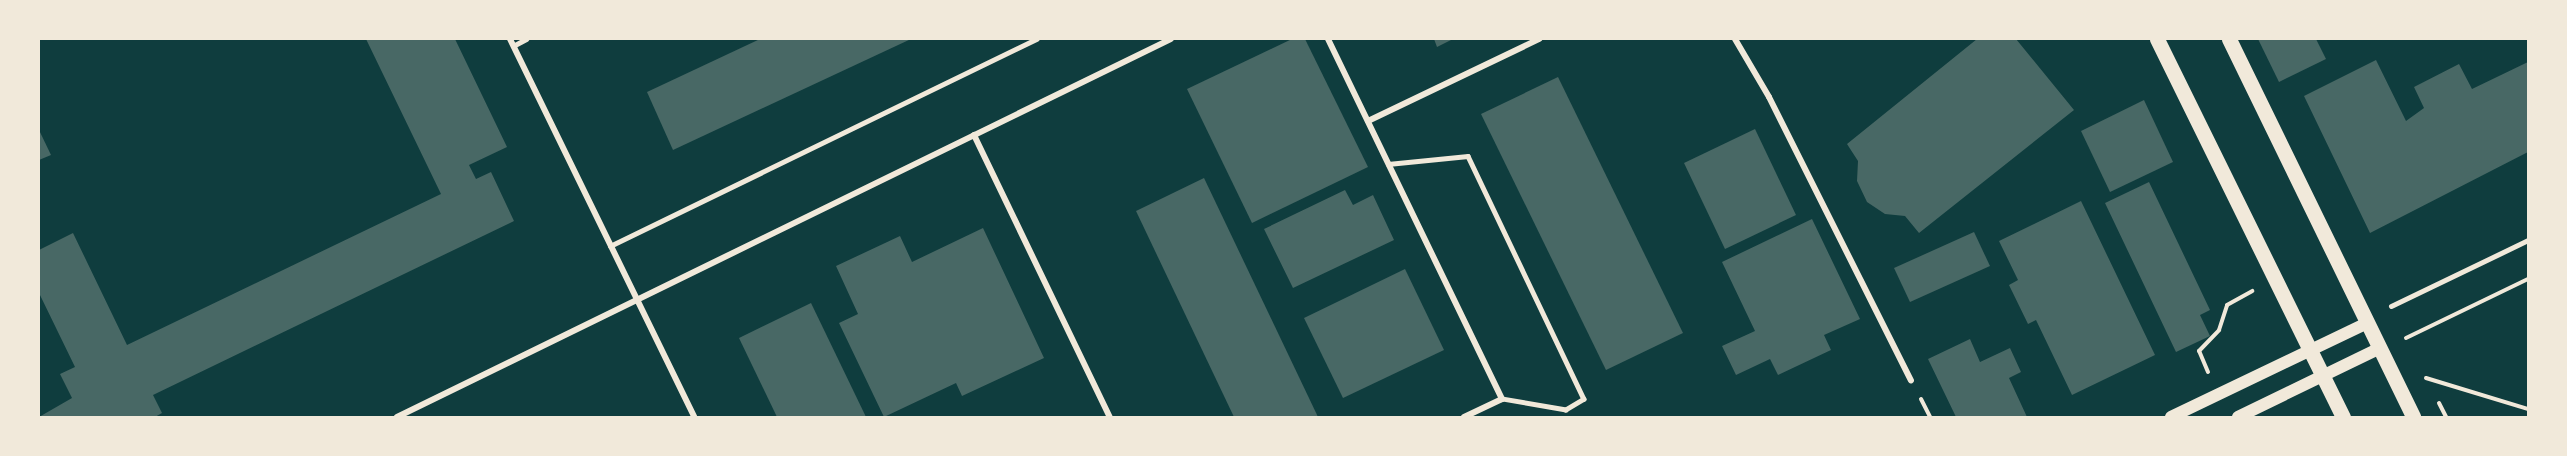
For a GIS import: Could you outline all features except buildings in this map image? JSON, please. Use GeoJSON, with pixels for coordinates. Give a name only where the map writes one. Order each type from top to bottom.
{"type":"FeatureCollection","features":[{"type":"Feature","properties":{"kind":"main road"},"geometry":{"type":"LineString","coordinates":[[2157,39],[2343,417]]}},
{"type":"Feature","properties":{"kind":"main road"},"geometry":{"type":"LineString","coordinates":[[2229,39],[2413,417]]}},
{"type":"Feature","properties":{"kind":"main road"},"geometry":{"type":"LineString","coordinates":[[2171,417],[2367,323]]}},
{"type":"Feature","properties":{"kind":"main road"},"geometry":{"type":"LineString","coordinates":[[2238,417],[2380,348]]}},
{"type":"Feature","properties":{"kind":"street"},"geometry":{"type":"LineString","coordinates":[[397,417],[1171,39]]}},
{"type":"Feature","properties":{"kind":"street"},"geometry":{"type":"LineString","coordinates":[[1329,39],[1502,399],[1464,417]]}},
{"type":"Feature","properties":{"kind":"street"},"geometry":{"type":"LineString","coordinates":[[1368,121],[1539,39]]}},
{"type":"Feature","properties":{"kind":"street"},"geometry":{"type":"LineString","coordinates":[[1735,39],[1769,97],[1911,380]]}},
{"type":"Feature","properties":{"kind":"street"},"geometry":{"type":"LineString","coordinates":[[511,42],[694,417]]}},
{"type":"Feature","properties":{"kind":"street"},"geometry":{"type":"LineString","coordinates":[[974,135],[1110,417]]}},
{"type":"Feature","properties":{"kind":"street"},"geometry":{"type":"LineString","coordinates":[[2391,306],[2528,240]]}},
{"type":"Feature","properties":{"kind":"lane"},"geometry":{"type":"LineString","coordinates":[[511,42],[526,39]]}},
{"type":"Feature","properties":{"kind":"lane"},"geometry":{"type":"LineString","coordinates":[[610,246],[1036,39]]}},
{"type":"Feature","properties":{"kind":"lane"},"geometry":{"type":"LineString","coordinates":[[1388,164],[1468,156],[1584,399],[1566,410],[1502,399]]}},
{"type":"Feature","properties":{"kind":"path"},"geometry":{"type":"LineString","coordinates":[[2406,338],[2528,279]]}},
{"type":"Feature","properties":{"kind":"path"},"geometry":{"type":"LineString","coordinates":[[2219,394],[2199,351],[2219,330],[2227,305],[2277,280]]}},
{"type":"Feature","properties":{"kind":"path"},"geometry":{"type":"LineString","coordinates":[[2426,378],[2528,410]]}}]}
